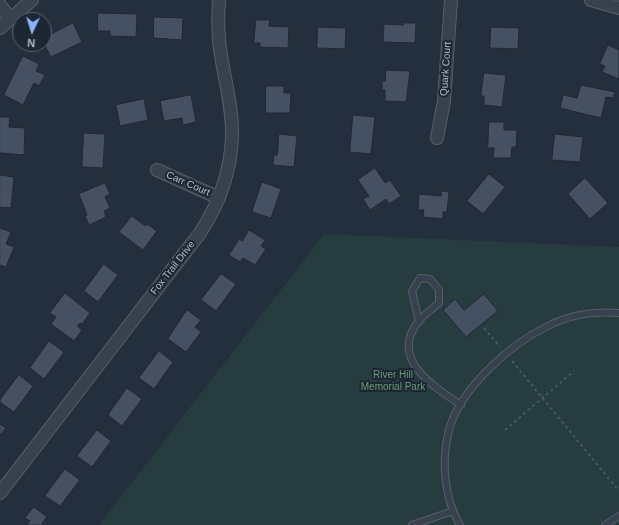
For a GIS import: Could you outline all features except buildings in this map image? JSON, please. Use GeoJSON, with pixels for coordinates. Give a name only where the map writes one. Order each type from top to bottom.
{"type":"FeatureCollection","features":[{"type":"Feature","properties":{"kind":"street"},"geometry":{"type":"LineString","coordinates":[[0,28],[32,0]]}},
{"type":"Feature","properties":{"kind":"street","name":"Fox Trail Drive"},"geometry":{"type":"LineString","coordinates":[[0,493],[200,233],[219,198],[229,168],[232,136],[230,104],[219,40],[219,0]]}},
{"type":"Feature","properties":{"kind":"street","name":"Quark Court"},"geometry":{"type":"LineString","coordinates":[[437,138],[444,101],[451,0]]}},
{"type":"Feature","properties":{"kind":"street"},"geometry":{"type":"LineString","coordinates":[[591,0],[619,8]]}},
{"type":"Feature","properties":{"kind":"street"},"geometry":{"type":"LineString","coordinates":[[0,5],[10,18]]}},
{"type":"Feature","properties":{"kind":"street","name":"Carr Court"},"geometry":{"type":"LineString","coordinates":[[157,170],[219,198]]}},
{"type":"Feature","properties":{"kind":"lane"},"geometry":{"type":"LineString","coordinates":[[419,322],[412,291],[420,278],[430,279],[439,290],[439,303],[419,322],[409,341],[409,351],[415,367],[443,393],[461,405]]}},
{"type":"Feature","properties":{"kind":"lane"},"geometry":{"type":"LineString","coordinates":[[460,525],[453,511],[447,490],[446,462],[450,430],[461,405],[478,381],[506,354],[534,334],[561,320],[590,314],[619,313]]}},
{"type":"Feature","properties":{"kind":"lane"},"geometry":{"type":"LineString","coordinates":[[412,525],[453,511]]}},
{"type":"Feature","properties":{"kind":"lane"},"geometry":{"type":"LineString","coordinates":[[605,525],[619,516]]}},
{"type":"Feature","properties":{"kind":"path"},"geometry":{"type":"LineString","coordinates":[[484,328],[619,491]]}},
{"type":"Feature","properties":{"kind":"path"},"geometry":{"type":"LineString","coordinates":[[505,430],[574,371]]}},
{"type":"Feature","properties":{"kind":"green space","name":"River Hill Memorial Park"},"geometry":{"type":"Polygon","coordinates":[[[324,234],[619,247],[619,525],[99,525],[324,234]]]}}]}
